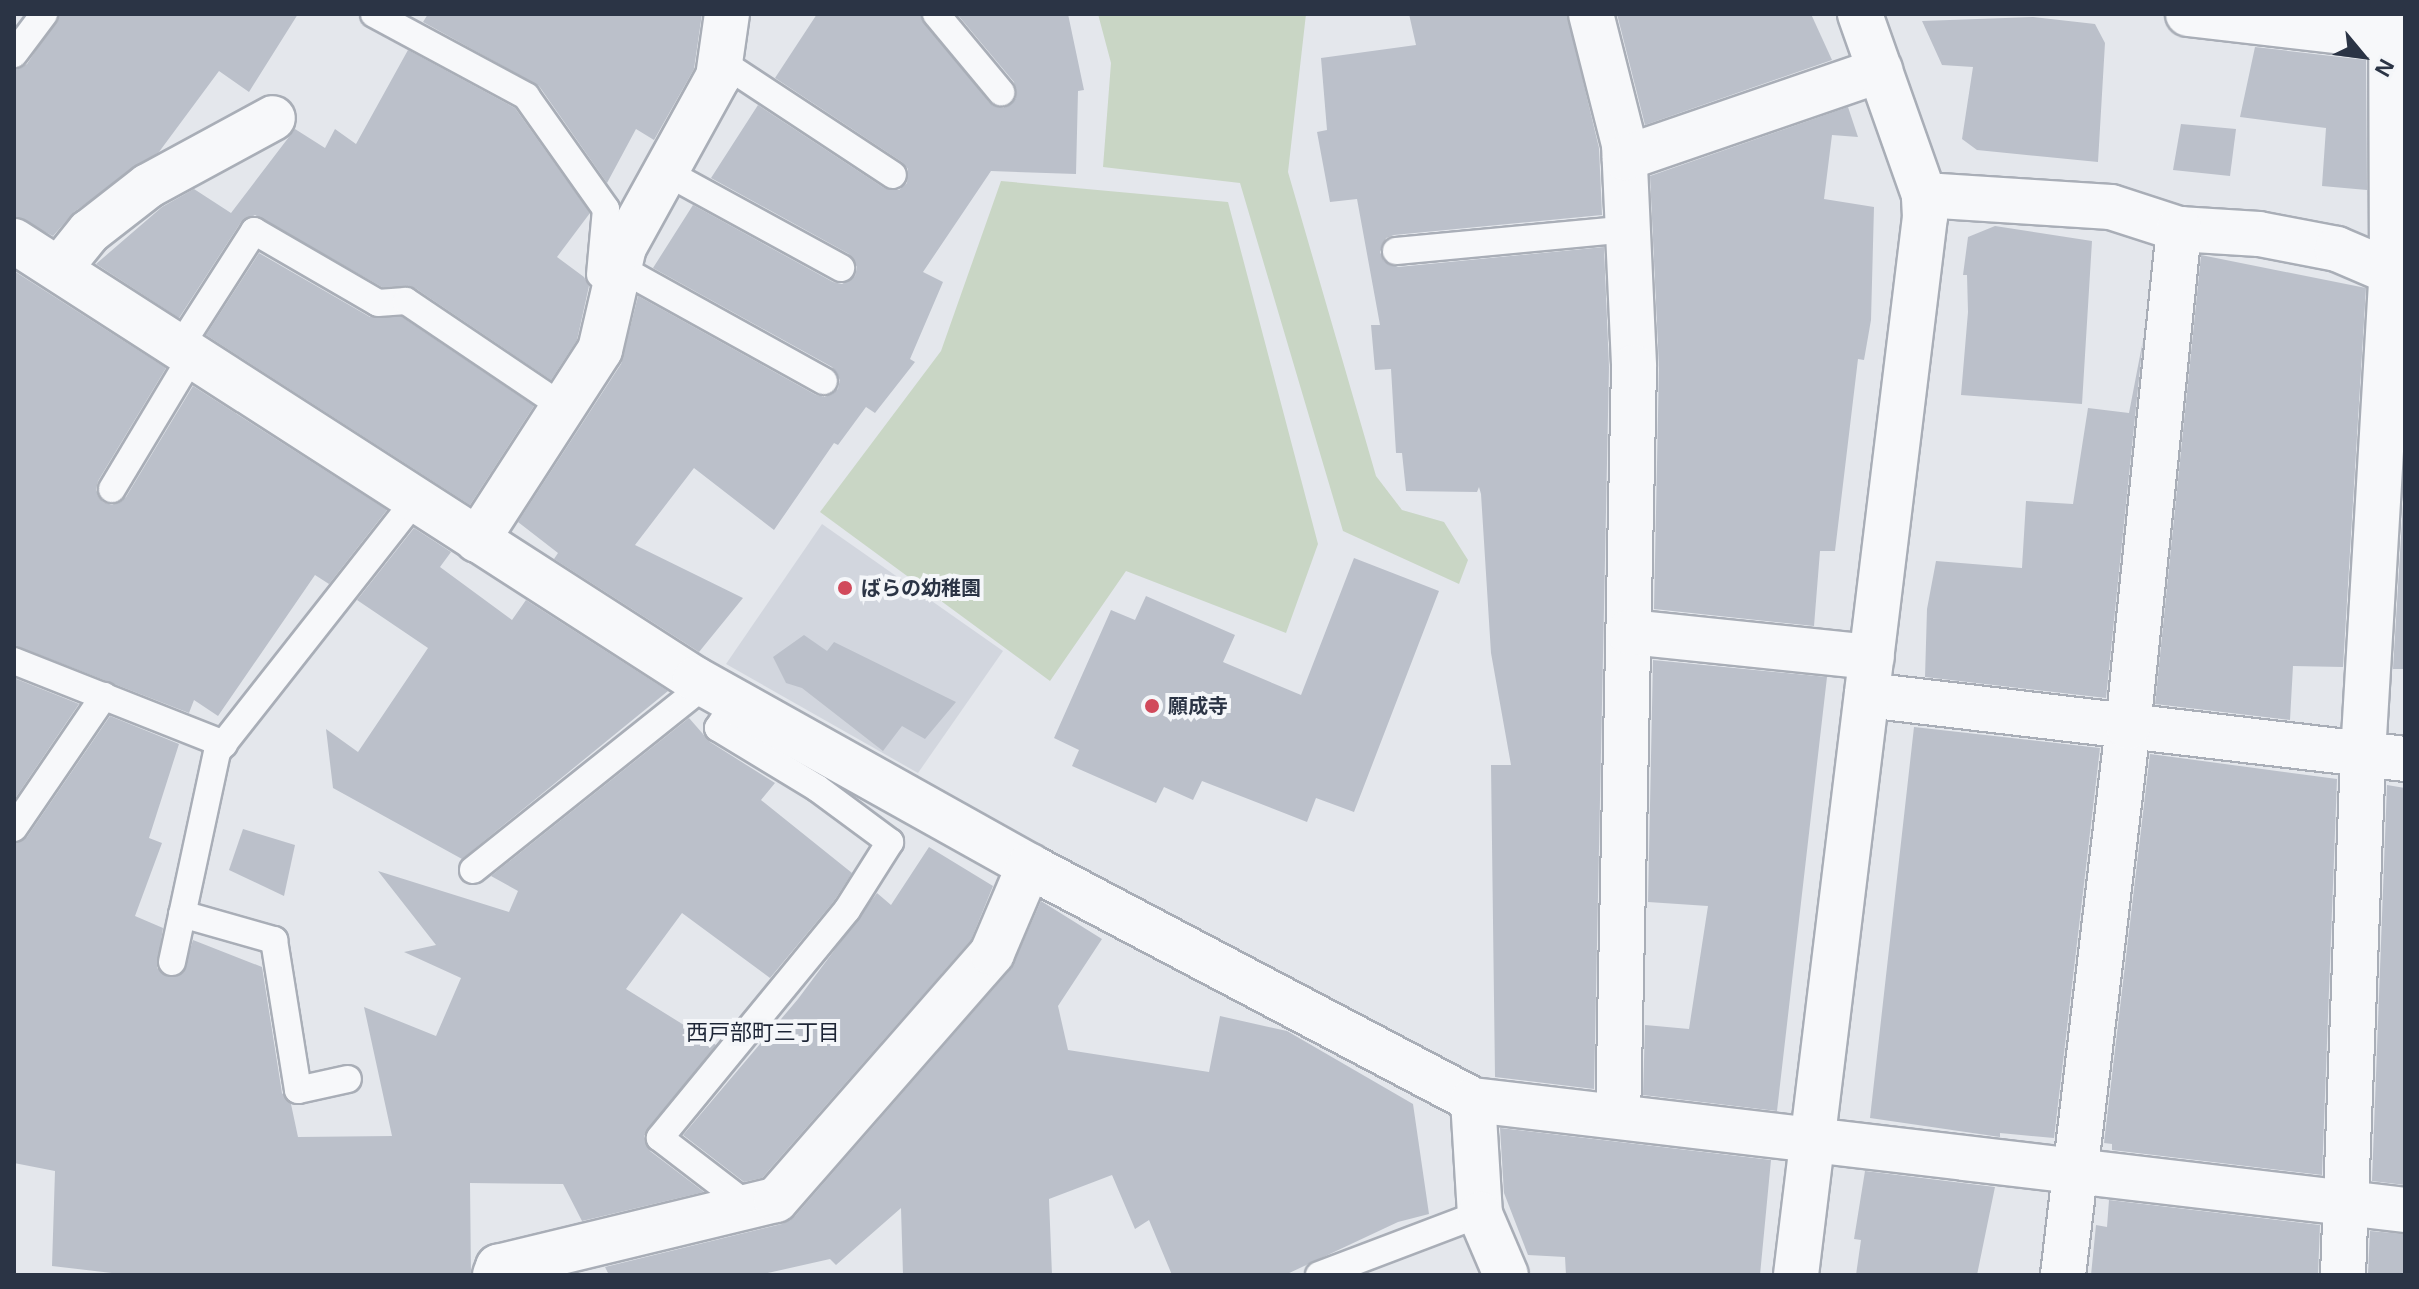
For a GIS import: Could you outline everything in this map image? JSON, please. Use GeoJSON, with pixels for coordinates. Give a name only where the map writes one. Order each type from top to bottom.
{"type":"FeatureCollection","features":[{"type":"Feature","properties":{"kind":"street"},"geometry":{"type":"LineString","coordinates":[[477,540],[594,359],[610,321],[624,247],[718,77],[727,14]]}},
{"type":"Feature","properties":{"kind":"street"},"geometry":{"type":"LineString","coordinates":[[1591,14],[1625,158],[1634,367],[1618,1116]]}},
{"type":"Feature","properties":{"kind":"street"},"geometry":{"type":"LineString","coordinates":[[1796,1275],[1924,195],[1860,14]]}},
{"type":"Feature","properties":{"kind":"street"},"geometry":{"type":"LineString","coordinates":[[2188,14],[2396,30],[2399,274],[2384,757],[2346,1203],[2343,1275]]}},
{"type":"Feature","properties":{"kind":"street"},"geometry":{"type":"LineString","coordinates":[[1625,158],[1880,70]]}},
{"type":"Feature","properties":{"kind":"street"},"geometry":{"type":"LineString","coordinates":[[59,269],[89,232],[148,186],[273,118]]}},
{"type":"Feature","properties":{"kind":"street"},"geometry":{"type":"LineString","coordinates":[[1924,195],[2111,207],[2179,229],[2306,243],[2399,274]]}},
{"type":"Feature","properties":{"kind":"street"},"geometry":{"type":"LineString","coordinates":[[2063,1275],[2128,727],[2179,229]]}},
{"type":"Feature","properties":{"kind":"street"},"geometry":{"type":"LineString","coordinates":[[14,241],[720,693],[1029,866],[1473,1100],[2405,1210]]}},
{"type":"Feature","properties":{"kind":"street"},"geometry":{"type":"LineString","coordinates":[[1629,632],[2128,727],[2384,757]]}},
{"type":"Feature","properties":{"kind":"street"},"geometry":{"type":"LineString","coordinates":[[495,1275],[498,1267],[776,1200],[992,953],[1029,866]]}},
{"type":"Feature","properties":{"kind":"street"},"geometry":{"type":"LineString","coordinates":[[1473,1100],[1480,1214],[1506,1275]]}},
{"type":"Feature","properties":{"kind":"lane"},"geometry":{"type":"LineString","coordinates":[[14,54],[44,14]]}},
{"type":"Feature","properties":{"kind":"lane"},"geometry":{"type":"LineString","coordinates":[[374,14],[526,96],[606,209],[594,359]]}},
{"type":"Feature","properties":{"kind":"lane"},"geometry":{"type":"LineString","coordinates":[[936,14],[1001,92]]}},
{"type":"Feature","properties":{"kind":"lane"},"geometry":{"type":"LineString","coordinates":[[720,61],[893,175]]}},
{"type":"Feature","properties":{"kind":"lane"},"geometry":{"type":"LineString","coordinates":[[664,171],[841,268]]}},
{"type":"Feature","properties":{"kind":"lane"},"geometry":{"type":"LineString","coordinates":[[1396,251],[1628,229]]}},
{"type":"Feature","properties":{"kind":"lane"},"geometry":{"type":"LineString","coordinates":[[112,489],[254,231],[378,303],[406,301],[563,407]]}},
{"type":"Feature","properties":{"kind":"lane"},"geometry":{"type":"LineString","coordinates":[[620,268],[824,381]]}},
{"type":"Feature","properties":{"kind":"lane"},"geometry":{"type":"LineString","coordinates":[[172,962],[217,752],[415,500]]}},
{"type":"Feature","properties":{"kind":"lane"},"geometry":{"type":"LineString","coordinates":[[14,661],[224,744]]}},
{"type":"Feature","properties":{"kind":"lane"},"geometry":{"type":"LineString","coordinates":[[473,870],[720,693]]}},
{"type":"Feature","properties":{"kind":"lane"},"geometry":{"type":"LineString","coordinates":[[720,693],[718,728],[817,788],[890,842],[847,910],[660,1138],[750,1207]]}},
{"type":"Feature","properties":{"kind":"lane"},"geometry":{"type":"LineString","coordinates":[[14,828],[104,696]]}},
{"type":"Feature","properties":{"kind":"lane"},"geometry":{"type":"LineString","coordinates":[[182,914],[274,940],[298,1090],[348,1079]]}},
{"type":"Feature","properties":{"kind":"lane"},"geometry":{"type":"LineString","coordinates":[[1319,1275],[1480,1214]]}},
{"type":"Feature","properties":{"kind":"shaded area","name":"ばらの幼稚園"},"geometry":{"type":"Polygon","coordinates":[[[822,524],[1003,651],[918,773],[726,664],[822,524]]]}},
{"type":"Feature","properties":{"kind":"green space"},"geometry":{"type":"Polygon","coordinates":[[[1098,14],[1306,14],[1288,172],[1376,476],[1402,510],[1444,522],[1468,560],[1459,584],[1343,531],[1240,183],[1103,167],[1111,63],[1098,14]]]}},
{"type":"Feature","properties":{"kind":"green space"},"geometry":{"type":"Polygon","coordinates":[[[1001,181],[1228,202],[1318,544],[1286,633],[1126,571],[1050,681],[820,512],[941,351],[1001,181]]]}},
{"type":"Feature","properties":{"kind":"building"},"geometry":{"type":"Polygon","coordinates":[[[60,14],[298,14],[249,92],[219,71],[159,152],[74,212],[53,236],[14,216],[14,70],[27,64],[60,14]]]}},
{"type":"Feature","properties":{"kind":"building"},"geometry":{"type":"Polygon","coordinates":[[[428,14],[702,14],[694,69],[654,140],[636,129],[607,183],[539,86],[423,22],[428,14]]]}},
{"type":"Feature","properties":{"kind":"building"},"geometry":{"type":"Polygon","coordinates":[[[817,14],[920,14],[989,102],[1003,108],[1016,98],[1014,82],[957,14],[1068,14],[1084,90],[1078,91],[1076,174],[991,171],[923,272],[943,282],[910,359],[915,362],[875,413],[866,407],[838,445],[834,443],[774,530],[694,468],[635,545],[743,598],[699,652],[554,559],[558,553],[518,522],[621,364],[638,296],[816,395],[825,397],[838,389],[840,380],[832,367],[653,268],[693,205],[833,282],[842,284],[855,276],[857,267],[849,254],[711,178],[758,105],[884,188],[899,190],[907,183],[908,169],[902,162],[775,78],[817,14]]]}},
{"type":"Feature","properties":{"kind":"building"},"geometry":{"type":"Polygon","coordinates":[[[1409,14],[1567,14],[1599,148],[1602,215],[1394,235],[1386,238],[1380,252],[1384,261],[1398,267],[1604,247],[1609,367],[1594,1089],[1495,1077],[1491,765],[1511,765],[1491,653],[1481,494],[1479,487],[1477,492],[1406,491],[1402,453],[1396,453],[1391,369],[1375,370],[1371,325],[1380,325],[1357,199],[1330,202],[1317,132],[1327,130],[1321,58],[1416,45],[1409,14]]]}},
{"type":"Feature","properties":{"kind":"building"},"geometry":{"type":"Polygon","coordinates":[[[1617,14],[1811,14],[1832,60],[1645,125],[1617,14]]]}},
{"type":"Feature","properties":{"kind":"building"},"geometry":{"type":"Polygon","coordinates":[[[2033,17],[2095,24],[2105,43],[2098,162],[1977,150],[1962,139],[1973,67],[1942,65],[1922,21],[2033,17]]]}},
{"type":"Feature","properties":{"kind":"building"},"geometry":{"type":"Polygon","coordinates":[[[2255,47],[2366,60],[2367,190],[2322,186],[2326,128],[2240,117],[2255,47]]]}},
{"type":"Feature","properties":{"kind":"building"},"geometry":{"type":"Polygon","coordinates":[[[408,50],[515,108],[590,213],[557,257],[584,277],[589,286],[577,340],[551,380],[415,288],[382,287],[255,215],[241,222],[179,318],[96,264],[162,207],[194,189],[231,213],[295,129],[325,148],[335,129],[356,144],[408,50]]]}},
{"type":"Feature","properties":{"kind":"building"},"geometry":{"type":"Polygon","coordinates":[[[1848,107],[1858,137],[1832,135],[1824,199],[1874,207],[1871,320],[1864,360],[1858,359],[1835,551],[1820,551],[1814,626],[1654,609],[1659,367],[1650,176],[1848,107]]]}},
{"type":"Feature","properties":{"kind":"building"},"geometry":{"type":"Polygon","coordinates":[[[2181,124],[2236,129],[2230,176],[2173,170],[2181,124]]]}},
{"type":"Feature","properties":{"kind":"building"},"geometry":{"type":"Polygon","coordinates":[[[1995,226],[2092,241],[2082,404],[1961,395],[1968,312],[1967,275],[1963,275],[1968,237],[1995,226]]]}},
{"type":"Feature","properties":{"kind":"building"},"geometry":{"type":"Polygon","coordinates":[[[259,253],[370,317],[402,317],[534,406],[470,505],[206,335],[259,253]]]}},
{"type":"Feature","properties":{"kind":"building"},"geometry":{"type":"Polygon","coordinates":[[[2201,255],[2366,288],[2343,667],[2293,666],[2290,720],[2155,704],[2201,255]]]}},
{"type":"Feature","properties":{"kind":"building"},"geometry":{"type":"Polygon","coordinates":[[[14,271],[166,368],[98,481],[96,490],[103,502],[112,505],[126,497],[193,386],[387,510],[329,584],[315,575],[218,716],[194,700],[189,713],[14,645],[14,271]]]}},
{"type":"Feature","properties":{"kind":"building"},"geometry":{"type":"Polygon","coordinates":[[[2143,340],[2106,698],[1925,677],[1927,609],[1936,561],[2022,568],[2026,501],[2073,504],[2088,408],[2129,413],[2143,340]]]}},
{"type":"Feature","properties":{"kind":"building"},"geometry":{"type":"Polygon","coordinates":[[[2405,471],[2405,669],[2393,669],[2405,471]]]}},
{"type":"Feature","properties":{"kind":"building"},"geometry":{"type":"Polygon","coordinates":[[[414,528],[451,552],[440,567],[512,620],[526,600],[668,691],[462,859],[333,788],[326,729],[358,752],[428,648],[357,600],[414,528]]]}},
{"type":"Feature","properties":{"kind":"building"},"geometry":{"type":"Polygon","coordinates":[[[1354,558],[1439,591],[1354,812],[1316,798],[1307,822],[1202,781],[1193,800],[1164,787],[1156,803],[1072,766],[1079,750],[1054,738],[1111,610],[1135,620],[1146,596],[1235,635],[1223,662],[1301,695],[1354,558]]]}},
{"type":"Feature","properties":{"kind":"building"},"geometry":{"type":"Polygon","coordinates":[[[804,635],[827,651],[834,642],[956,702],[925,739],[902,726],[883,751],[802,688],[786,683],[773,657],[804,635]]]}},
{"type":"Feature","properties":{"kind":"building"},"geometry":{"type":"Polygon","coordinates":[[[1653,660],[1827,677],[1777,1111],[1643,1095],[1645,1025],[1689,1029],[1708,906],[1648,902],[1653,660]]]}},
{"type":"Feature","properties":{"kind":"building"},"geometry":{"type":"Polygon","coordinates":[[[14,678],[79,704],[14,800],[14,678]]]}},
{"type":"Feature","properties":{"kind":"building"},"geometry":{"type":"Polygon","coordinates":[[[110,716],[179,744],[149,838],[162,843],[135,916],[163,928],[157,968],[168,977],[183,973],[193,940],[262,967],[282,1093],[291,1104],[298,1137],[392,1136],[364,1007],[436,1036],[461,978],[404,952],[436,945],[378,871],[509,912],[518,891],[491,876],[689,718],[710,742],[775,783],[761,800],[852,873],[834,901],[770,978],[682,913],[626,989],[716,1045],[644,1136],[650,1151],[704,1192],[582,1221],[563,1184],[470,1183],[471,1275],[129,1275],[52,1266],[55,1171],[14,1163],[14,844],[27,837],[110,716]]]}},
{"type":"Feature","properties":{"kind":"building"},"geometry":{"type":"Polygon","coordinates":[[[1914,727],[2100,748],[2054,1138],[2000,1133],[2000,1137],[1870,1118],[1914,727]]]}},
{"type":"Feature","properties":{"kind":"building"},"geometry":{"type":"Polygon","coordinates":[[[2150,754],[2337,779],[2322,1175],[2112,1150],[2112,1144],[2104,1143],[2150,754]]]}},
{"type":"Feature","properties":{"kind":"building"},"geometry":{"type":"Polygon","coordinates":[[[2387,785],[2405,788],[2405,1185],[2372,1181],[2387,785]]]}},
{"type":"Feature","properties":{"kind":"building"},"geometry":{"type":"Polygon","coordinates":[[[243,829],[295,845],[284,896],[229,870],[243,829]]]}},
{"type":"Feature","properties":{"kind":"building"},"geometry":{"type":"Polygon","coordinates":[[[929,847],[993,886],[971,940],[762,1178],[744,1182],[683,1135],[798,999],[877,893],[891,905],[929,847]]]}},
{"type":"Feature","properties":{"kind":"building"},"geometry":{"type":"Polygon","coordinates":[[[1041,901],[1102,939],[1058,1006],[1068,1050],[1209,1072],[1220,1016],[1287,1031],[1413,1104],[1429,1214],[1398,1222],[1285,1275],[1172,1275],[1149,1220],[1135,1229],[1112,1175],[1049,1199],[1052,1275],[903,1275],[901,1208],[836,1265],[830,1259],[759,1275],[609,1275],[605,1267],[782,1224],[795,1216],[1011,969],[1041,901]]]}},
{"type":"Feature","properties":{"kind":"building"},"geometry":{"type":"Polygon","coordinates":[[[1500,1128],[1771,1160],[1760,1275],[1566,1275],[1565,1257],[1528,1255],[1504,1193],[1500,1128]]]}},
{"type":"Feature","properties":{"kind":"building"},"geometry":{"type":"Polygon","coordinates":[[[1865,1171],[1995,1187],[1977,1275],[1856,1275],[1861,1240],[1854,1239],[1865,1171]]]}},
{"type":"Feature","properties":{"kind":"building"},"geometry":{"type":"Polygon","coordinates":[[[2109,1200],[2320,1225],[2318,1275],[2091,1275],[2096,1225],[2107,1227],[2109,1200]]]}},
{"type":"Feature","properties":{"kind":"building"},"geometry":{"type":"Polygon","coordinates":[[[2370,1231],[2405,1234],[2405,1275],[2368,1275],[2370,1231]]]}},
{"type":"Feature","properties":{"kind":"place","name":"ばらの幼稚園"},"geometry":{"type":"Point","coordinates":[845,588]}},
{"type":"Feature","properties":{"kind":"place","name":"願成寺"},"geometry":{"type":"Point","coordinates":[1152,706]}},
{"type":"Feature","properties":{"kind":"district","name":"西戸部町三丁目"},"geometry":{"type":"Point","coordinates":[763,1033]}}]}
